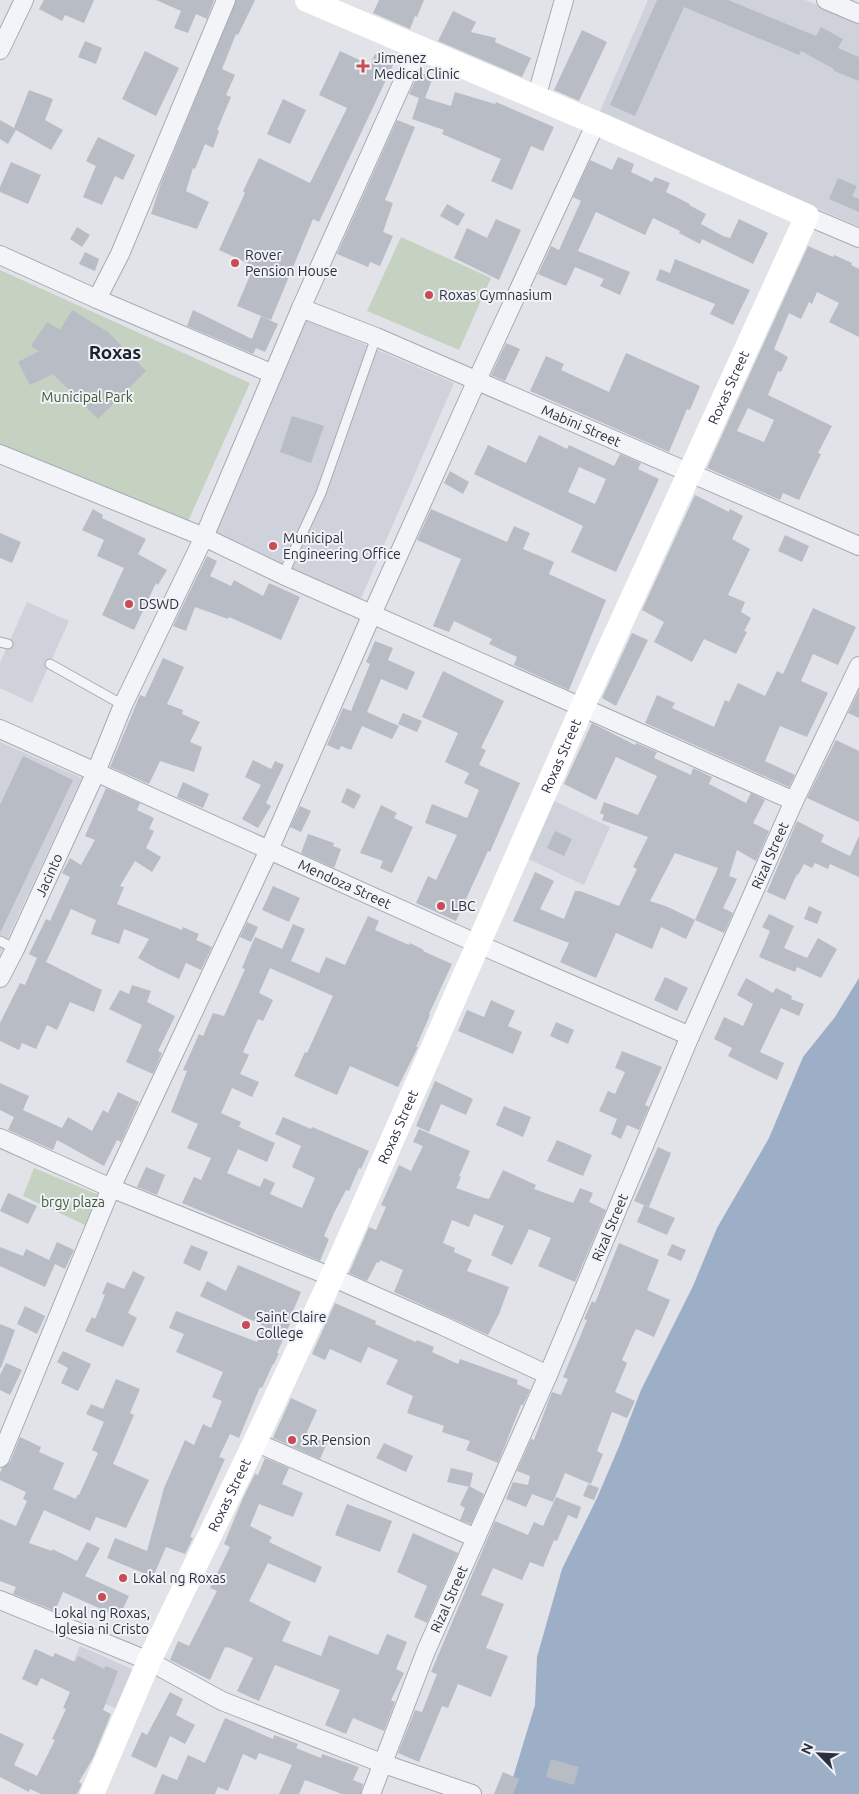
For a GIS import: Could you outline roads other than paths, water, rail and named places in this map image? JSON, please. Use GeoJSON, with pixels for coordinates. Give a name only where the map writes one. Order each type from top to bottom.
{"type":"FeatureCollection","features":[{"type":"Feature","properties":{"kind":"main road"},"geometry":{"type":"LineString","coordinates":[[307,0],[596,123],[806,216]]}},
{"type":"Feature","properties":{"kind":"main road","name":"Roxas Street"},"geometry":{"type":"LineString","coordinates":[[92,1794],[149,1661],[332,1277],[582,708],[806,216]]}},
{"type":"Feature","properties":{"kind":"street"},"geometry":{"type":"LineString","coordinates":[[0,50],[24,0]]}},
{"type":"Feature","properties":{"kind":"street"},"geometry":{"type":"LineString","coordinates":[[97,299],[120,254],[226,0]]}},
{"type":"Feature","properties":{"kind":"street"},"geometry":{"type":"LineString","coordinates":[[536,98],[564,0]]}},
{"type":"Feature","properties":{"kind":"street"},"geometry":{"type":"LineString","coordinates":[[826,0],[859,14]]}},
{"type":"Feature","properties":{"kind":"street","name":"Jacinto"},"geometry":{"type":"LineString","coordinates":[[0,978],[8,945],[96,772],[123,705],[204,537],[301,308],[418,48]]}},
{"type":"Feature","properties":{"kind":"street"},"geometry":{"type":"LineString","coordinates":[[0,1458],[111,1188],[269,850],[477,380],[596,123]]}},
{"type":"Feature","properties":{"kind":"street"},"geometry":{"type":"LineString","coordinates":[[806,216],[859,238]]}},
{"type":"Feature","properties":{"kind":"street"},"geometry":{"type":"LineString","coordinates":[[0,255],[97,299],[273,374]]}},
{"type":"Feature","properties":{"kind":"street","name":"Mabini Street"},"geometry":{"type":"LineString","coordinates":[[301,308],[376,337],[477,380],[859,546]]}},
{"type":"Feature","properties":{"kind":"street"},"geometry":{"type":"LineString","coordinates":[[0,454],[204,537],[283,575],[794,801]]}},
{"type":"Feature","properties":{"kind":"street","name":"Rizal Street"},"geometry":{"type":"LineString","coordinates":[[371,1794],[426,1651],[548,1374],[690,1036],[794,801],[859,666]]}},
{"type":"Feature","properties":{"kind":"street","name":"Mendoza Street"},"geometry":{"type":"LineString","coordinates":[[0,729],[478,944],[690,1036]]}},
{"type":"Feature","properties":{"kind":"street"},"geometry":{"type":"LineString","coordinates":[[0,1138],[111,1188],[332,1277],[548,1374]]}},
{"type":"Feature","properties":{"kind":"street"},"geometry":{"type":"LineString","coordinates":[[255,1442],[476,1538]]}},
{"type":"Feature","properties":{"kind":"street"},"geometry":{"type":"LineString","coordinates":[[0,1600],[149,1661],[222,1701],[384,1764],[472,1794]]}},
{"type":"Feature","properties":{"kind":"lane"},"geometry":{"type":"LineString","coordinates":[[283,575],[321,493],[376,337]]}},
{"type":"Feature","properties":{"kind":"lane"},"geometry":{"type":"LineString","coordinates":[[50,664],[123,705]]}},
{"type":"Feature","properties":{"kind":"water"},"geometry":{"type":"Polygon","coordinates":[[[859,978],[859,1794],[508,1794],[535,1705],[537,1657],[562,1569],[597,1498],[641,1390],[693,1286],[717,1228],[769,1138],[803,1057],[835,1017],[859,978]]]}},
{"type":"Feature","properties":{"kind":"place","name":"Jimenez Medical Clinic"},"geometry":{"type":"Point","coordinates":[363,66]}},
{"type":"Feature","properties":{"kind":"place","name":"Rover Pension House"},"geometry":{"type":"Point","coordinates":[235,263]}},
{"type":"Feature","properties":{"kind":"place","name":"Roxas Gymnasium"},"geometry":{"type":"Point","coordinates":[429,295]}},
{"type":"Feature","properties":{"kind":"place","name":"Municipal Engineering Office"},"geometry":{"type":"Point","coordinates":[273,546]}},
{"type":"Feature","properties":{"kind":"place","name":"DSWD"},"geometry":{"type":"Point","coordinates":[129,604]}},
{"type":"Feature","properties":{"kind":"place","name":"LBC"},"geometry":{"type":"Point","coordinates":[441,906]}},
{"type":"Feature","properties":{"kind":"place","name":"Saint Claire College"},"geometry":{"type":"Point","coordinates":[246,1325]}},
{"type":"Feature","properties":{"kind":"place","name":"SR Pension"},"geometry":{"type":"Point","coordinates":[292,1440]}},
{"type":"Feature","properties":{"kind":"place","name":"Lokal ng Roxas"},"geometry":{"type":"Point","coordinates":[123,1578]}},
{"type":"Feature","properties":{"kind":"place","name":"Lokal ng Roxas, Iglesia ni Cristo"},"geometry":{"type":"Point","coordinates":[102,1597]}},
{"type":"Feature","properties":{"kind":"district","name":"Roxas"},"geometry":{"type":"Point","coordinates":[115,352]}},
{"type":"Feature","properties":{"kind":"park label","name":"Municipal Park"},"geometry":{"type":"Point","coordinates":[87,397]}},
{"type":"Feature","properties":{"kind":"park label","name":"brgy plaza"},"geometry":{"type":"Point","coordinates":[73,1202]}}]}
